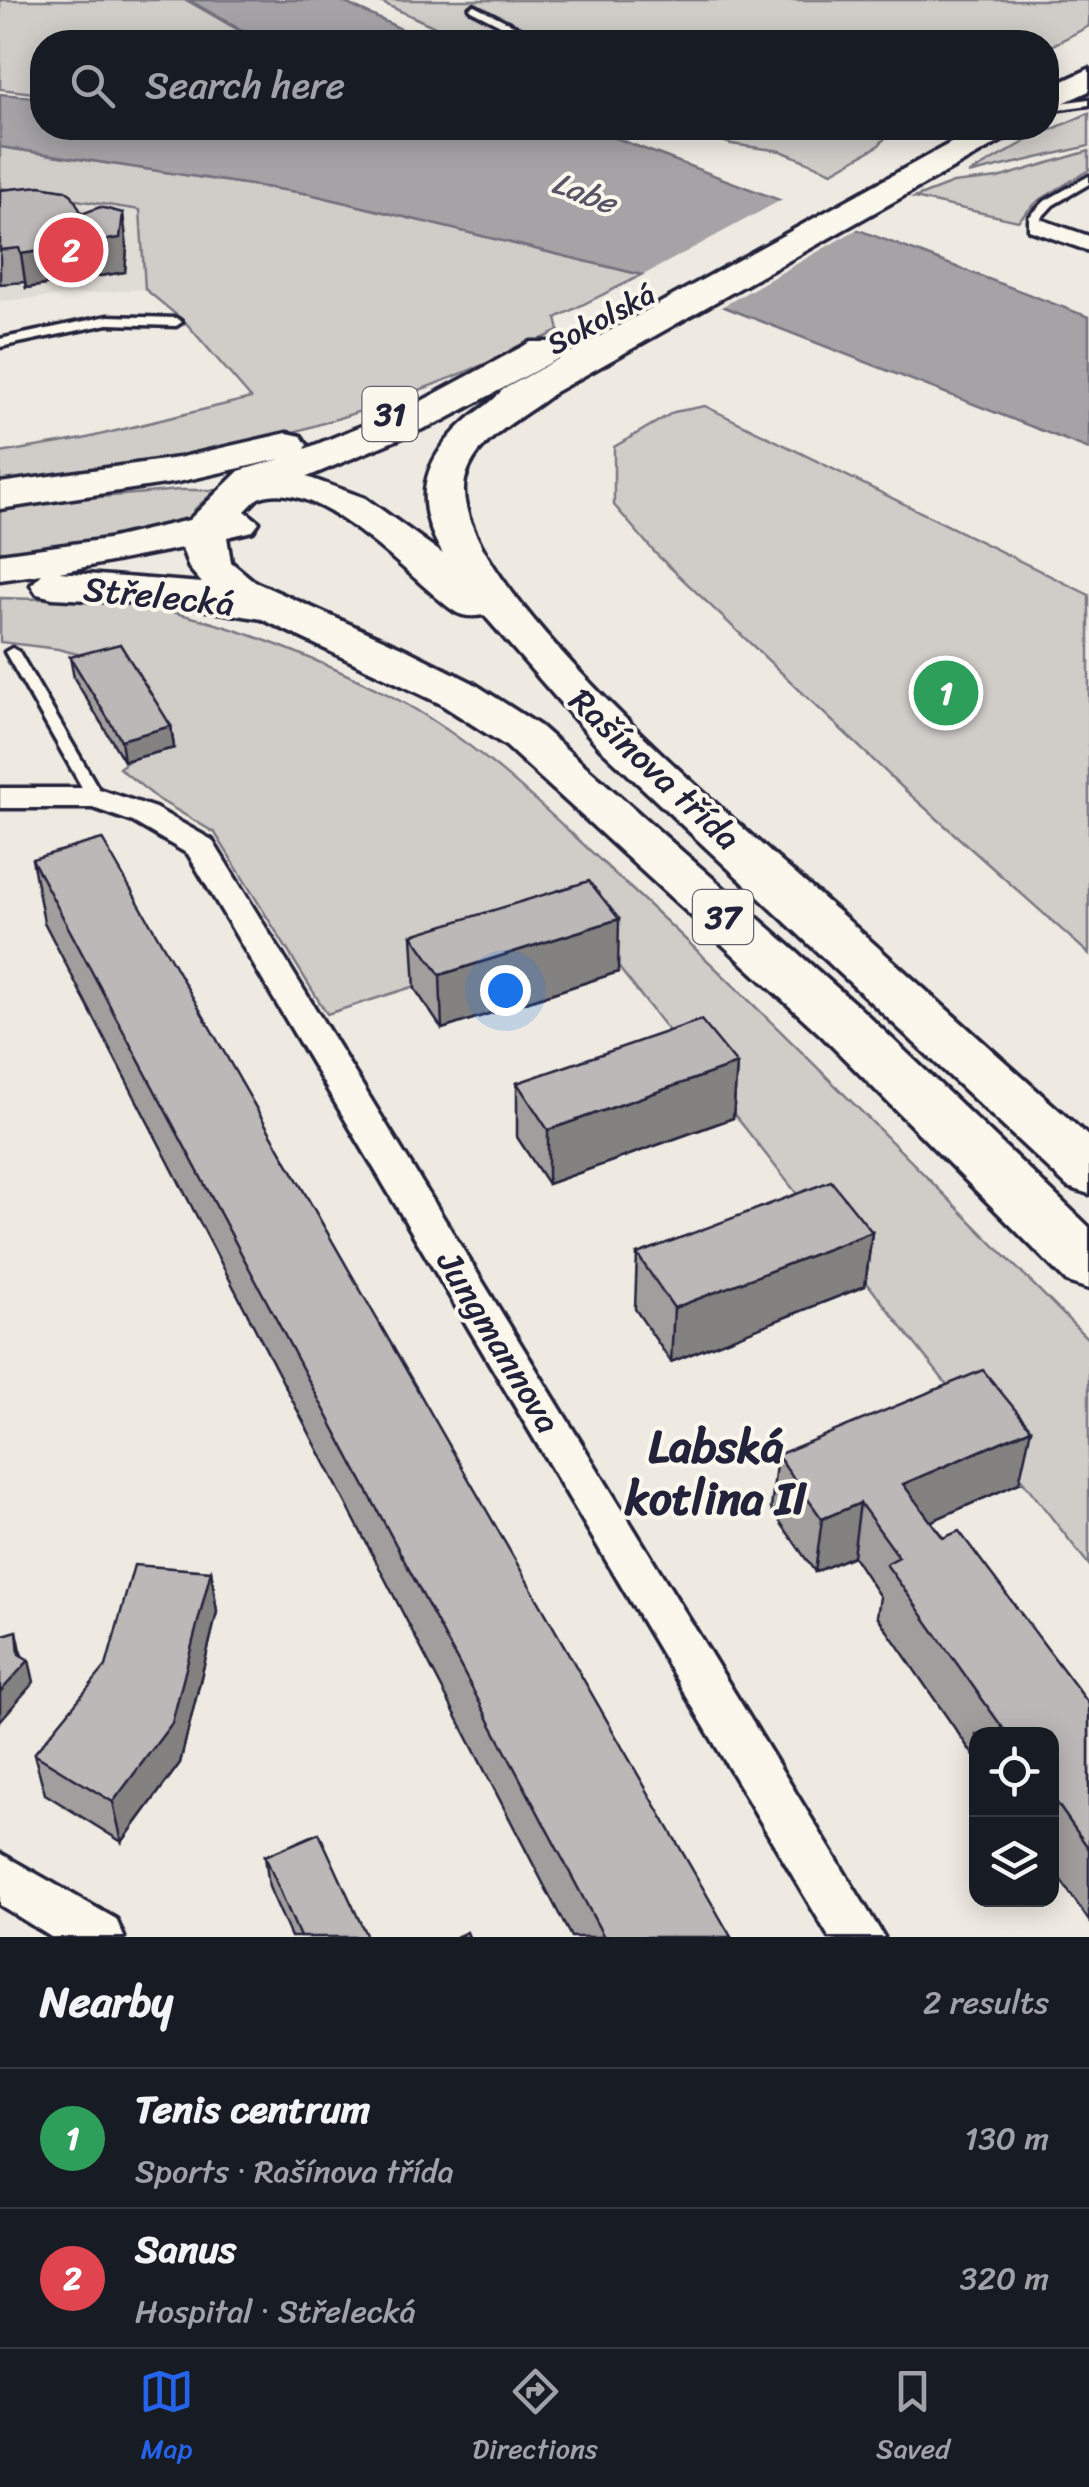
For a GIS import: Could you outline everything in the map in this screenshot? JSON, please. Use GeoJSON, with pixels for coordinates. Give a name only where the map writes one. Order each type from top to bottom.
{"type":"FeatureCollection","features":[{"type":"Feature","properties":{"kind":"main road"},"geometry":{"type":"LineString","coordinates":[[1059,69],[1089,52]]}},
{"type":"Feature","properties":{"kind":"main road"},"geometry":{"type":"LineString","coordinates":[[1059,97],[1089,78]]}},
{"type":"Feature","properties":{"kind":"main road","name":"Sokolská"},"geometry":{"type":"LineString","coordinates":[[850,198],[935,140]]}},
{"type":"Feature","properties":{"kind":"main road","name":"Sokolská"},"geometry":{"type":"LineString","coordinates":[[326,494],[409,456],[554,361],[850,198],[975,140]]}},
{"type":"Feature","properties":{"kind":"main road"},"geometry":{"type":"LineString","coordinates":[[3,496],[188,480],[244,470],[430,412],[554,361]]}},
{"type":"Feature","properties":{"kind":"main road","name":"Rašínova třída"},"geometry":{"type":"LineString","coordinates":[[554,361],[470,441],[448,470],[441,496],[448,526],[468,562],[567,688],[1089,1172]]}},
{"type":"Feature","properties":{"kind":"main road"},"geometry":{"type":"LineString","coordinates":[[244,470],[326,494],[389,527],[567,688]]}},
{"type":"Feature","properties":{"kind":"main road"},"geometry":{"type":"LineString","coordinates":[[244,470],[206,532],[206,556],[224,582],[315,626]]}},
{"type":"Feature","properties":{"kind":"main road","name":"31"},"geometry":{"type":"LineString","coordinates":[[206,532],[326,494]]}},
{"type":"Feature","properties":{"kind":"main road","name":"Střelecká"},"geometry":{"type":"LineString","coordinates":[[0,566],[108,552],[206,532]]}},
{"type":"Feature","properties":{"kind":"main road","name":"Střelecká"},"geometry":{"type":"LineString","coordinates":[[0,584],[177,592],[238,602],[315,626]]}},
{"type":"Feature","properties":{"kind":"main road","name":"Rašínova třída"},"geometry":{"type":"LineString","coordinates":[[315,626],[456,694],[523,736],[841,1022],[1089,1265]]}},
{"type":"Feature","properties":{"kind":"street"},"geometry":{"type":"LineString","coordinates":[[1037,225],[1089,244]]}},
{"type":"Feature","properties":{"kind":"street","name":"Jungmannova"},"geometry":{"type":"LineString","coordinates":[[0,798],[96,798],[144,815],[200,848],[858,1937]]}},
{"type":"Feature","properties":{"kind":"street"},"geometry":{"type":"LineString","coordinates":[[0,1877],[98,1937]]}},
{"type":"Feature","properties":{"kind":"lane"},"geometry":{"type":"LineString","coordinates":[[474,8],[516,30]]}},
{"type":"Feature","properties":{"kind":"lane"},"geometry":{"type":"LineString","coordinates":[[1059,104],[1089,102]]}},
{"type":"Feature","properties":{"kind":"lane"},"geometry":{"type":"LineString","coordinates":[[1037,225],[1035,218],[1049,203],[1089,179]]}},
{"type":"Feature","properties":{"kind":"lane"},"geometry":{"type":"LineString","coordinates":[[0,343],[108,320],[176,322]]}},
{"type":"Feature","properties":{"kind":"lane"},"geometry":{"type":"LineString","coordinates":[[12,652],[96,798]]}},
{"type":"Feature","properties":{"kind":"shaded area"},"geometry":{"type":"Polygon","coordinates":[[[0,0],[186,0],[238,30],[30,30],[30,93],[0,89],[0,0]]]}},
{"type":"Feature","properties":{"kind":"shaded area"},"geometry":{"type":"Polygon","coordinates":[[[376,0],[1089,0],[1089,26],[1059,42],[1059,30],[442,30],[376,0]]]}},
{"type":"Feature","properties":{"kind":"shaded area"},"geometry":{"type":"Polygon","coordinates":[[[1089,113],[1089,146],[968,174],[1028,140],[1059,140],[1059,126],[1089,113]]]}},
{"type":"Feature","properties":{"kind":"shaded area"},"geometry":{"type":"Polygon","coordinates":[[[720,140],[883,140],[832,172],[781,151],[720,140]]]}},
{"type":"Feature","properties":{"kind":"shaded area"},"geometry":{"type":"Polygon","coordinates":[[[0,147],[310,194],[642,275],[556,318],[559,331],[454,377],[346,416],[205,454],[0,485],[0,453],[83,439],[251,398],[186,323],[145,289],[140,210],[0,188],[0,147]]]}},
{"type":"Feature","properties":{"kind":"shaded area"},"geometry":{"type":"Polygon","coordinates":[[[1089,151],[1089,170],[1038,201],[1018,221],[914,198],[953,183],[998,178],[1089,151]]]}},
{"type":"Feature","properties":{"kind":"shaded area"},"geometry":{"type":"Polygon","coordinates":[[[0,188],[141,210],[145,289],[0,301],[0,188]]]}},
{"type":"Feature","properties":{"kind":"shaded area"},"geometry":{"type":"Polygon","coordinates":[[[705,406],[1089,595],[1089,954],[905,790],[656,554],[614,505],[614,447],[674,412],[705,406]]]}},
{"type":"Feature","properties":{"kind":"shaded area"},"geometry":{"type":"Polygon","coordinates":[[[216,490],[195,509],[187,524],[0,555],[0,506],[216,490]]]}},
{"type":"Feature","properties":{"kind":"shaded area"},"geometry":{"type":"Polygon","coordinates":[[[0,598],[91,600],[156,609],[225,627],[293,651],[424,715],[485,758],[543,807],[744,996],[1089,1340],[1089,1565],[590,931],[327,1014],[215,833],[158,799],[119,768],[131,759],[174,747],[124,666],[58,649],[0,642],[0,598]]]}},
{"type":"Feature","properties":{"kind":"water"},"geometry":{"type":"Polygon","coordinates":[[[189,0],[339,0],[403,30],[241,30],[189,0]]]}},
{"type":"Feature","properties":{"kind":"water","name":"Labe"},"geometry":{"type":"Polygon","coordinates":[[[0,94],[30,97],[30,140],[621,140],[1089,317],[1089,449],[642,275],[310,194],[0,147],[0,94]]]}},
{"type":"Feature","properties":{"kind":"pier"},"geometry":{"type":"Polygon","coordinates":[[[785,198],[861,227],[718,309],[636,279],[785,198]]]}},
{"type":"Feature","properties":{"kind":"building"},"geometry":{"type":"Polygon","coordinates":[[[40,186],[65,190],[82,214],[100,207],[123,213],[120,238],[21,254],[19,248],[0,250],[0,190],[40,186]]]}},
{"type":"Feature","properties":{"kind":"building"},"geometry":{"type":"Polygon","coordinates":[[[120,644],[171,726],[121,740],[70,657],[120,644]]]}},
{"type":"Feature","properties":{"kind":"building"},"geometry":{"type":"Polygon","coordinates":[[[102,839],[731,1937],[604,1937],[32,859],[102,839]]]}},
{"type":"Feature","properties":{"kind":"building"},"geometry":{"type":"Polygon","coordinates":[[[589,881],[619,919],[440,975],[412,935],[589,881]]]}},
{"type":"Feature","properties":{"kind":"building"},"geometry":{"type":"Polygon","coordinates":[[[701,1020],[737,1064],[548,1130],[517,1083],[701,1020]]]}},
{"type":"Feature","properties":{"kind":"building"},"geometry":{"type":"Polygon","coordinates":[[[831,1181],[872,1232],[674,1308],[637,1254],[831,1181]]]}},
{"type":"Feature","properties":{"kind":"building"},"geometry":{"type":"Polygon","coordinates":[[[983,1370],[1031,1429],[903,1484],[943,1538],[959,1531],[1089,1704],[1089,1849],[1059,1806],[1059,1727],[1002,1727],[886,1564],[899,1557],[860,1503],[822,1519],[777,1455],[983,1370]]]}},
{"type":"Feature","properties":{"kind":"building"},"geometry":{"type":"Polygon","coordinates":[[[134,1565],[211,1571],[172,1723],[113,1802],[34,1754],[106,1666],[134,1565]]]}},
{"type":"Feature","properties":{"kind":"building"},"geometry":{"type":"Polygon","coordinates":[[[17,1631],[19,1654],[29,1660],[0,1692],[0,1636],[17,1631]]]}},
{"type":"Feature","properties":{"kind":"building"},"geometry":{"type":"Polygon","coordinates":[[[319,1833],[367,1937],[300,1937],[265,1856],[319,1833]]]}},
{"type":"Feature","properties":{"kind":"place","name":"Sanus"},"geometry":{"type":"Point","coordinates":[71,250]}},
{"type":"Feature","properties":{"kind":"place","name":"Tenis centrum"},"geometry":{"type":"Point","coordinates":[946,693]}},
{"type":"Feature","properties":{"kind":"district","name":"Labská kotlina II"},"geometry":{"type":"Point","coordinates":[716,1473]}}]}
